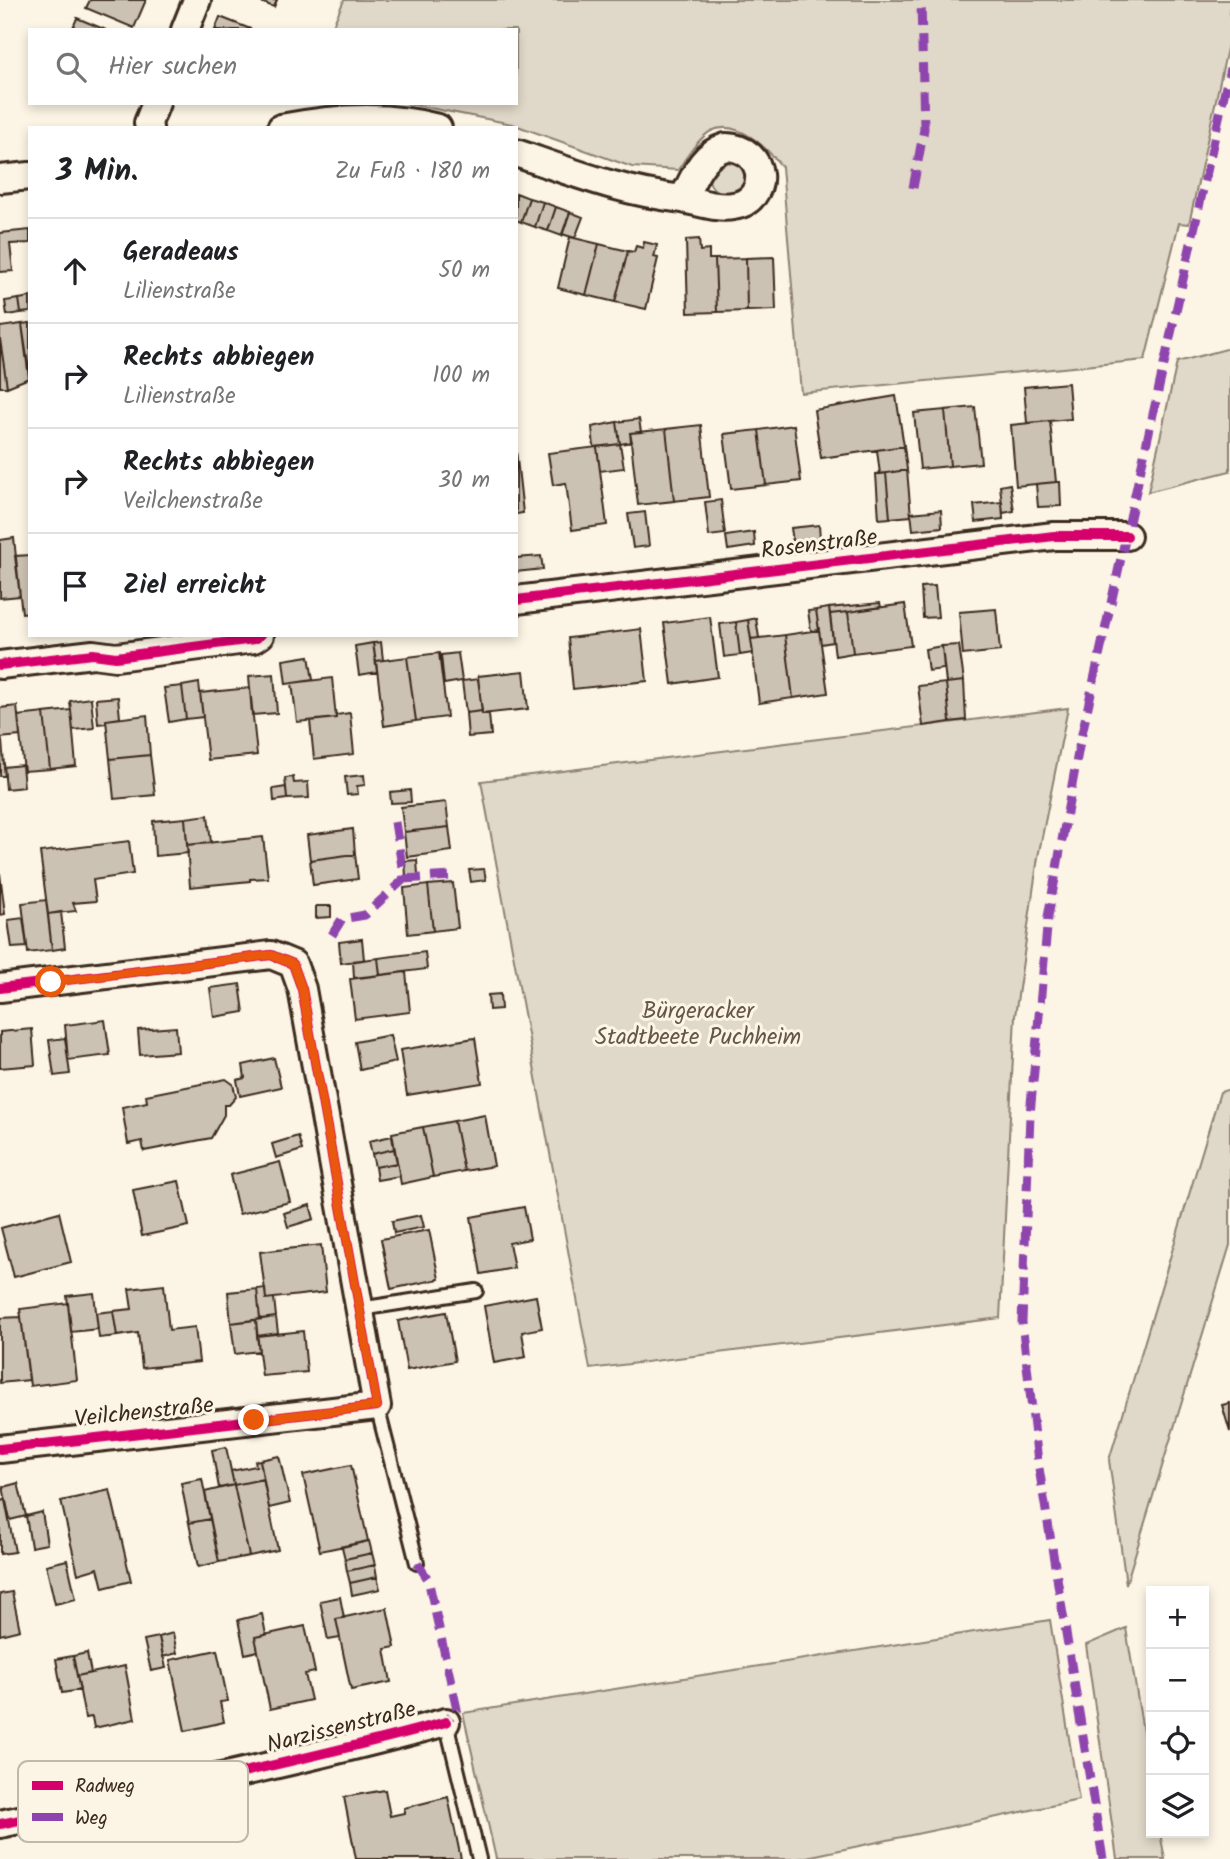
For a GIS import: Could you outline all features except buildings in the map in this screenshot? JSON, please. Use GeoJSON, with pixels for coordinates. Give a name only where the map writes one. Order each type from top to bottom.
{"type":"FeatureCollection","features":[{"type":"Feature","properties":{"kind":"street"},"geometry":{"type":"LineString","coordinates":[[186,28],[197,0]]}},
{"type":"Feature","properties":{"kind":"street"},"geometry":{"type":"LineString","coordinates":[[149,126],[155,105]]}},
{"type":"Feature","properties":{"kind":"street"},"geometry":{"type":"LineString","coordinates":[[297,126],[355,119],[390,120],[426,126]]}},
{"type":"Feature","properties":{"kind":"street"},"geometry":{"type":"LineString","coordinates":[[518,154],[629,191],[683,199]]}},
{"type":"Feature","properties":{"kind":"street"},"geometry":{"type":"LineString","coordinates":[[0,179],[28,176]]}},
{"type":"Feature","properties":{"kind":"street","name":"Rosenstraße"},"geometry":{"type":"LineString","coordinates":[[518,600],[1063,535],[1126,536]]}},
{"type":"Feature","properties":{"kind":"street"},"geometry":{"type":"LineString","coordinates":[[0,665],[93,654],[116,657],[257,637]]}},
{"type":"Feature","properties":{"kind":"street"},"geometry":{"type":"LineString","coordinates":[[0,988],[271,955],[293,964],[302,989],[377,1406]]}},
{"type":"Feature","properties":{"kind":"street","name":"Veilchenstraße"},"geometry":{"type":"LineString","coordinates":[[0,1449],[377,1406]]}},
{"type":"Feature","properties":{"kind":"street","name":"Narzissenstraße"},"geometry":{"type":"LineString","coordinates":[[248,1770],[446,1722]]}},
{"type":"Feature","properties":{"kind":"street","name":"Narzissenstraße"},"geometry":{"type":"LineString","coordinates":[[0,1824],[18,1820]]}},
{"type":"Feature","properties":{"kind":"lane"},"geometry":{"type":"LineString","coordinates":[[359,1309],[477,1291]]}},
{"type":"Feature","properties":{"kind":"lane"},"geometry":{"type":"LineString","coordinates":[[377,1406],[417,1563]]}},
{"type":"Feature","properties":{"kind":"lane"},"geometry":{"type":"LineString","coordinates":[[446,1722],[479,1859]]}},
{"type":"Feature","properties":{"kind":"green space"},"geometry":{"type":"Polygon","coordinates":[[[344,0],[1230,0],[1230,35],[1189,224],[1179,223],[1145,360],[801,393],[782,167],[761,144],[742,132],[721,128],[702,138],[678,170],[632,167],[512,124],[415,105],[518,105],[518,28],[332,28],[344,0]]]}},
{"type":"Feature","properties":{"kind":"green space"},"geometry":{"type":"Polygon","coordinates":[[[721,159],[739,160],[748,177],[744,188],[739,192],[721,193],[711,185],[710,173],[721,159]]]}},
{"type":"Feature","properties":{"kind":"green space"},"geometry":{"type":"Polygon","coordinates":[[[1230,348],[1230,471],[1148,492],[1177,362],[1230,348]]]}},
{"type":"Feature","properties":{"kind":"green space","name":"Bürgeracker Stadtbeete Puchheim"},"geometry":{"type":"Polygon","coordinates":[[[1068,708],[1038,857],[1015,1016],[1000,1318],[590,1369],[481,781],[1068,708]]]}},
{"type":"Feature","properties":{"kind":"green space"},"geometry":{"type":"Polygon","coordinates":[[[1230,1089],[1230,1245],[1126,1584],[1109,1460],[1220,1092],[1230,1089]]]}},
{"type":"Feature","properties":{"kind":"green space"},"geometry":{"type":"Polygon","coordinates":[[[1050,1620],[1079,1800],[797,1859],[496,1859],[463,1713],[1050,1620]]]}},
{"type":"Feature","properties":{"kind":"green space"},"geometry":{"type":"Polygon","coordinates":[[[1126,1628],[1146,1750],[1146,1838],[1161,1838],[1165,1859],[1117,1859],[1086,1645],[1126,1628]]]}},
{"type":"Feature","properties":{"kind":"marked path"},"geometry":{"type":"LineString","coordinates":[[913,188],[924,129],[921,0]]}},
{"type":"Feature","properties":{"kind":"marked path"},"geometry":{"type":"LineString","coordinates":[[1103,1859],[1038,1462],[1022,1322],[1030,1115],[1048,917],[1079,747],[1230,68]]}},
{"type":"Feature","properties":{"kind":"marked path"},"geometry":{"type":"LineString","coordinates":[[332,935],[342,919],[365,915],[404,879],[394,816]]}},
{"type":"Feature","properties":{"kind":"marked path"},"geometry":{"type":"LineString","coordinates":[[404,879],[452,876]]}},
{"type":"Feature","properties":{"kind":"marked path"},"geometry":{"type":"LineString","coordinates":[[417,1563],[428,1579],[457,1709],[446,1722]]}},
{"type":"Feature","properties":{"kind":"cycle path"},"geometry":{"type":"LineString","coordinates":[[518,600],[1054,536],[1127,536]]}},
{"type":"Feature","properties":{"kind":"cycle path"},"geometry":{"type":"LineString","coordinates":[[0,665],[93,654],[116,657],[257,637]]}},
{"type":"Feature","properties":{"kind":"cycle path"},"geometry":{"type":"LineString","coordinates":[[0,988],[271,955],[293,964],[302,989],[377,1406],[0,1449]]}},
{"type":"Feature","properties":{"kind":"cycle path"},"geometry":{"type":"LineString","coordinates":[[248,1771],[446,1722]]}},
{"type":"Feature","properties":{"kind":"cycle path"},"geometry":{"type":"LineString","coordinates":[[0,1824],[18,1820]]}},
{"type":"Feature","properties":{"kind":"route"},"geometry":{"type":"LineString","coordinates":[[51,982],[271,955],[293,964],[302,989],[377,1406],[254,1420]]}}]}
